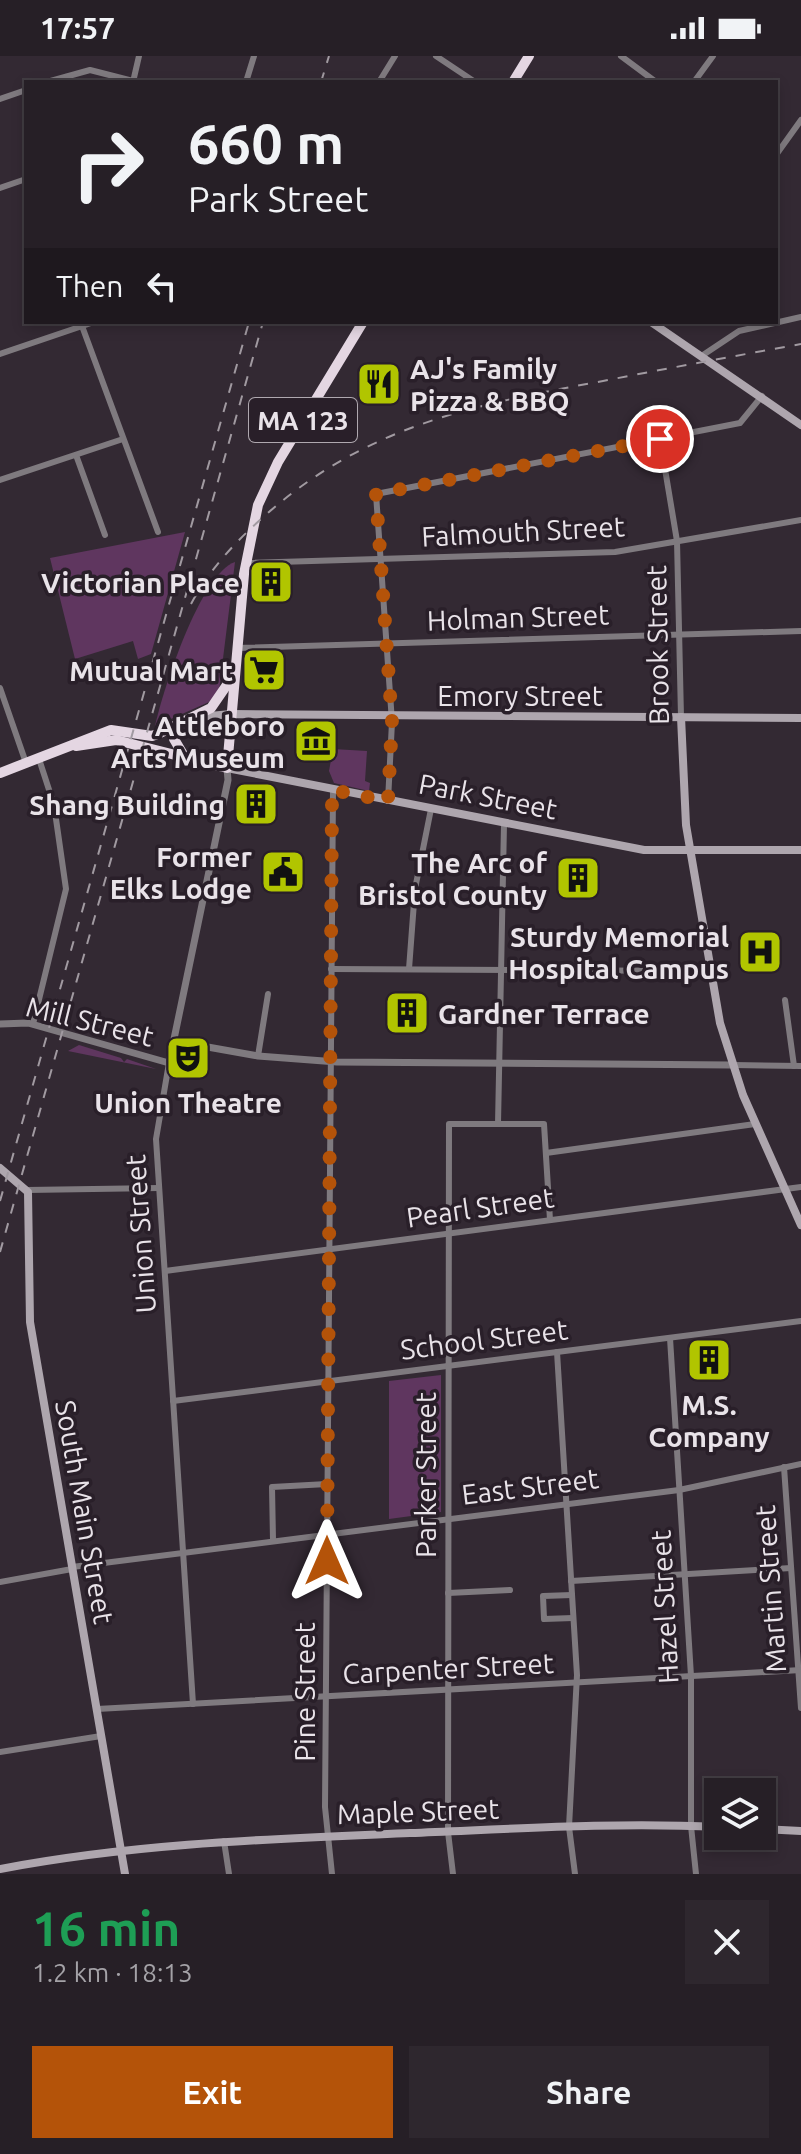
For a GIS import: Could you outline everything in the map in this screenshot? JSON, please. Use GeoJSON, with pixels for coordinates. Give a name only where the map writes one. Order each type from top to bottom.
{"type":"FeatureCollection","features":[{"type":"Feature","properties":{"kind":"highway"},"geometry":{"type":"LineString","coordinates":[[514,80],[529,56]]}},
{"type":"Feature","properties":{"kind":"highway","name":"MA 123"},"geometry":{"type":"LineString","coordinates":[[227,768],[245,563],[255,517],[271,474],[362,324]]}},
{"type":"Feature","properties":{"kind":"highway","name":"MA 123"},"geometry":{"type":"LineString","coordinates":[[191,720],[217,703],[234,673]]}},
{"type":"Feature","properties":{"kind":"highway","name":"Park Street"},"geometry":{"type":"LineString","coordinates":[[0,773],[115,729],[152,736],[191,720]]}},
{"type":"Feature","properties":{"kind":"highway"},"geometry":{"type":"LineString","coordinates":[[176,726],[174,742],[185,756]]}},
{"type":"Feature","properties":{"kind":"highway","name":"Park Street"},"geometry":{"type":"LineString","coordinates":[[76,746],[116,740],[227,768]]}},
{"type":"Feature","properties":{"kind":"main road"},"geometry":{"type":"LineString","coordinates":[[656,324],[801,425]]}},
{"type":"Feature","properties":{"kind":"main road","name":"Emory Street"},"geometry":{"type":"LineString","coordinates":[[191,720],[231,714],[801,718]]}},
{"type":"Feature","properties":{"kind":"main road","name":"Brook Street"},"geometry":{"type":"LineString","coordinates":[[681,717],[684,805],[711,971],[732,1065],[801,1225]]}},
{"type":"Feature","properties":{"kind":"main road","name":"Park Street"},"geometry":{"type":"LineString","coordinates":[[227,768],[644,850],[801,850]]}},
{"type":"Feature","properties":{"kind":"main road"},"geometry":{"type":"LineString","coordinates":[[0,1168],[27,1190]]}},
{"type":"Feature","properties":{"kind":"main road","name":"South Main Street"},"geometry":{"type":"LineString","coordinates":[[27,1190],[29,1316],[125,1874]]}},
{"type":"Feature","properties":{"kind":"main road","name":"Maple Street"},"geometry":{"type":"LineString","coordinates":[[0,1871],[121,1849],[224,1841],[569,1827],[704,1826]]}},
{"type":"Feature","properties":{"kind":"main road"},"geometry":{"type":"LineString","coordinates":[[776,1830],[801,1831]]}},
{"type":"Feature","properties":{"kind":"street"},"geometry":{"type":"LineString","coordinates":[[133,80],[139,56]]}},
{"type":"Feature","properties":{"kind":"street"},"geometry":{"type":"LineString","coordinates":[[247,80],[254,56]]}},
{"type":"Feature","properties":{"kind":"street"},"geometry":{"type":"LineString","coordinates":[[380,80],[395,56]]}},
{"type":"Feature","properties":{"kind":"street"},"geometry":{"type":"LineString","coordinates":[[436,56],[472,80]]}},
{"type":"Feature","properties":{"kind":"street"},"geometry":{"type":"LineString","coordinates":[[621,56],[653,80]]}},
{"type":"Feature","properties":{"kind":"street"},"geometry":{"type":"LineString","coordinates":[[695,80],[713,56]]}},
{"type":"Feature","properties":{"kind":"street"},"geometry":{"type":"LineString","coordinates":[[54,80],[90,70],[129,80]]}},
{"type":"Feature","properties":{"kind":"street"},"geometry":{"type":"LineString","coordinates":[[0,99],[24,91]]}},
{"type":"Feature","properties":{"kind":"street"},"geometry":{"type":"LineString","coordinates":[[778,152],[801,120]]}},
{"type":"Feature","properties":{"kind":"street"},"geometry":{"type":"LineString","coordinates":[[0,188],[24,180]]}},
{"type":"Feature","properties":{"kind":"street"},"geometry":{"type":"LineString","coordinates":[[778,322],[801,317]]}},
{"type":"Feature","properties":{"kind":"street"},"geometry":{"type":"LineString","coordinates":[[0,354],[88,324]]}},
{"type":"Feature","properties":{"kind":"street"},"geometry":{"type":"LineString","coordinates":[[703,355],[739,331],[770,324]]}},
{"type":"Feature","properties":{"kind":"street"},"geometry":{"type":"LineString","coordinates":[[82,326],[158,532]]}},
{"type":"Feature","properties":{"kind":"street"},"geometry":{"type":"LineString","coordinates":[[388,801],[391,716],[376,494],[742,423],[762,396]]}},
{"type":"Feature","properties":{"kind":"street"},"geometry":{"type":"LineString","coordinates":[[0,480],[123,439]]}},
{"type":"Feature","properties":{"kind":"street","name":"Brook Street"},"geometry":{"type":"LineString","coordinates":[[660,439],[677,541],[681,717]]}},
{"type":"Feature","properties":{"kind":"street"},"geometry":{"type":"LineString","coordinates":[[76,455],[105,535]]}},
{"type":"Feature","properties":{"kind":"street","name":"Falmouth Street"},"geometry":{"type":"LineString","coordinates":[[245,563],[615,552],[801,520]]}},
{"type":"Feature","properties":{"kind":"street","name":"Holman Street"},"geometry":{"type":"LineString","coordinates":[[236,648],[801,631]]}},
{"type":"Feature","properties":{"kind":"street"},"geometry":{"type":"LineString","coordinates":[[0,688],[26,763]]}},
{"type":"Feature","properties":{"kind":"street"},"geometry":{"type":"LineString","coordinates":[[33,1024],[66,889],[54,805],[39,759]]}},
{"type":"Feature","properties":{"kind":"street","name":"Union Street"},"geometry":{"type":"LineString","coordinates":[[193,1704],[156,1130],[220,819],[227,768]]}},
{"type":"Feature","properties":{"kind":"street","name":"Pine Street"},"geometry":{"type":"LineString","coordinates":[[332,1874],[326,1836],[326,1697],[333,790]]}},
{"type":"Feature","properties":{"kind":"street"},"geometry":{"type":"LineString","coordinates":[[409,969],[415,893],[431,809]]}},
{"type":"Feature","properties":{"kind":"street"},"geometry":{"type":"LineString","coordinates":[[504,824],[498,1124],[544,1124],[550,1220]]}},
{"type":"Feature","properties":{"kind":"street"},"geometry":{"type":"LineString","coordinates":[[331,969],[711,971]]}},
{"type":"Feature","properties":{"kind":"street"},"geometry":{"type":"LineString","coordinates":[[258,1056],[268,994]]}},
{"type":"Feature","properties":{"kind":"street"},"geometry":{"type":"LineString","coordinates":[[174,1041],[258,1056],[331,1062],[798,1066],[785,1000]]}},
{"type":"Feature","properties":{"kind":"street","name":"Mill Street"},"geometry":{"type":"LineString","coordinates":[[0,1024],[33,1024],[169,1063]]}},
{"type":"Feature","properties":{"kind":"street","name":"Parker Street"},"geometry":{"type":"LineString","coordinates":[[453,1874],[448,1832],[449,1124],[498,1124]]}},
{"type":"Feature","properties":{"kind":"street"},"geometry":{"type":"LineString","coordinates":[[546,1153],[755,1124]]}},
{"type":"Feature","properties":{"kind":"street","name":"Pearl Street"},"geometry":{"type":"LineString","coordinates":[[165,1271],[801,1187]]}},
{"type":"Feature","properties":{"kind":"street"},"geometry":{"type":"LineString","coordinates":[[27,1190],[159,1188]]}},
{"type":"Feature","properties":{"kind":"street","name":"School Street"},"geometry":{"type":"LineString","coordinates":[[173,1401],[801,1321]]}},
{"type":"Feature","properties":{"kind":"street","name":"Hazel Street"},"geometry":{"type":"LineString","coordinates":[[670,1338],[691,1676],[691,1826],[696,1874]]}},
{"type":"Feature","properties":{"kind":"street"},"geometry":{"type":"LineString","coordinates":[[557,1352],[577,1682],[569,1827],[575,1874]]}},
{"type":"Feature","properties":{"kind":"street","name":"East Street"},"geometry":{"type":"LineString","coordinates":[[0,1582],[183,1552],[679,1490],[801,1464]]}},
{"type":"Feature","properties":{"kind":"street","name":"Martin Street"},"geometry":{"type":"LineString","coordinates":[[784,1467],[801,1708]]}},
{"type":"Feature","properties":{"kind":"street"},"geometry":{"type":"LineString","coordinates":[[273,1540],[272,1487],[327,1484]]}},
{"type":"Feature","properties":{"kind":"street"},"geometry":{"type":"LineString","coordinates":[[571,1581],[791,1568]]}},
{"type":"Feature","properties":{"kind":"street"},"geometry":{"type":"LineString","coordinates":[[448,1593],[510,1590]]}},
{"type":"Feature","properties":{"kind":"street"},"geometry":{"type":"LineString","coordinates":[[572,1595],[543,1596],[544,1619],[573,1618]]}},
{"type":"Feature","properties":{"kind":"street","name":"Carpenter Street"},"geometry":{"type":"LineString","coordinates":[[97,1709],[799,1670]]}},
{"type":"Feature","properties":{"kind":"street"},"geometry":{"type":"LineString","coordinates":[[0,1752],[101,1736]]}},
{"type":"Feature","properties":{"kind":"street"},"geometry":{"type":"LineString","coordinates":[[224,1841],[229,1874]]}},
{"type":"Feature","properties":{"kind":"shaded area"},"geometry":{"type":"Polygon","coordinates":[[[185,532],[151,654],[138,659],[133,641],[75,659],[50,558],[185,532]]]}},
{"type":"Feature","properties":{"kind":"shaded area"},"geometry":{"type":"Polygon","coordinates":[[[235,562],[219,691],[209,702],[155,726],[166,686],[197,609],[209,587],[222,571],[235,562]]]}},
{"type":"Feature","properties":{"kind":"shaded area"},"geometry":{"type":"Polygon","coordinates":[[[333,749],[367,751],[365,781],[370,783],[369,791],[334,783],[329,771],[333,749]]]}},
{"type":"Feature","properties":{"kind":"shaded area"},"geometry":{"type":"Polygon","coordinates":[[[79,1045],[121,1058],[124,1062],[127,1059],[156,1069],[68,1051],[79,1045]]]}},
{"type":"Feature","properties":{"kind":"shaded area"},"geometry":{"type":"Polygon","coordinates":[[[441,1375],[441,1512],[389,1519],[389,1381],[441,1375]]]}},
{"type":"Feature","properties":{"kind":"railway"},"geometry":{"type":"LineString","coordinates":[[322,80],[329,56]]}},
{"type":"Feature","properties":{"kind":"railway"},"geometry":{"type":"LineString","coordinates":[[0,1201],[248,324]]}},
{"type":"Feature","properties":{"kind":"railway"},"geometry":{"type":"LineString","coordinates":[[0,1252],[262,324]]}},
{"type":"Feature","properties":{"kind":"railway"},"geometry":{"type":"LineString","coordinates":[[191,604],[226,555],[269,512],[307,482],[385,438],[426,422],[512,399],[801,344]]}},
{"type":"Feature","properties":{"kind":"place","name":"AJ's Family Pizza & BBQ"},"geometry":{"type":"Point","coordinates":[379,384]}},
{"type":"Feature","properties":{"kind":"place","name":"Victorian Place"},"geometry":{"type":"Point","coordinates":[271,582]}},
{"type":"Feature","properties":{"kind":"place","name":"Mutual Mart"},"geometry":{"type":"Point","coordinates":[264,670]}},
{"type":"Feature","properties":{"kind":"place","name":"Attleboro Arts Museum"},"geometry":{"type":"Point","coordinates":[316,741]}},
{"type":"Feature","properties":{"kind":"place","name":"Shang Building"},"geometry":{"type":"Point","coordinates":[256,804]}},
{"type":"Feature","properties":{"kind":"place","name":"Former Elks Lodge"},"geometry":{"type":"Point","coordinates":[283,872]}},
{"type":"Feature","properties":{"kind":"place","name":"The Arc of Bristol County"},"geometry":{"type":"Point","coordinates":[578,878]}},
{"type":"Feature","properties":{"kind":"place","name":"Sturdy Memorial Hospital Campus"},"geometry":{"type":"Point","coordinates":[760,952]}},
{"type":"Feature","properties":{"kind":"place","name":"Gardner Terrace"},"geometry":{"type":"Point","coordinates":[407,1013]}},
{"type":"Feature","properties":{"kind":"place","name":"Union Theatre"},"geometry":{"type":"Point","coordinates":[188,1058]}},
{"type":"Feature","properties":{"kind":"place","name":"M.S. Company"},"geometry":{"type":"Point","coordinates":[709,1360]}},
{"type":"Feature","properties":{"kind":"route"},"geometry":{"type":"LineString","coordinates":[[327,1561],[332,799],[333,790],[388,801],[392,722],[376,494],[660,439]]}}]}
